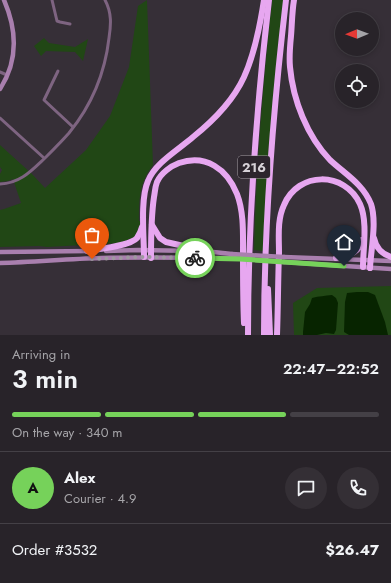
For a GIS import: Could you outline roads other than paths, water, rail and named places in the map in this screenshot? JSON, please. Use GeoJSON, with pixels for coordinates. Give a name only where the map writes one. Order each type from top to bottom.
{"type":"FeatureCollection","features":[{"type":"Feature","properties":{"kind":"highway"},"geometry":{"type":"LineString","coordinates":[[144,257],[144,213],[147,182],[159,164],[216,117],[229,102],[244,78],[254,47],[264,0]]}},
{"type":"Feature","properties":{"kind":"highway","name":"216"},"geometry":{"type":"LineString","coordinates":[[248,335],[248,286],[256,144],[269,0]]}},
{"type":"Feature","properties":{"kind":"highway","name":"216"},"geometry":{"type":"LineString","coordinates":[[264,335],[266,244],[272,130],[286,0]]}},
{"type":"Feature","properties":{"kind":"highway"},"geometry":{"type":"LineString","coordinates":[[294,0],[289,53],[293,89],[301,113],[322,150],[330,160],[356,182],[365,193],[371,204],[373,225],[370,268]]}},
{"type":"Feature","properties":{"kind":"highway"},"geometry":{"type":"LineString","coordinates":[[151,258],[152,207],[157,182],[164,173],[174,165],[191,160],[205,162],[217,167],[232,183],[237,195],[242,220],[244,335]]}},
{"type":"Feature","properties":{"kind":"highway"},"geometry":{"type":"LineString","coordinates":[[278,335],[278,231],[282,212],[288,197],[294,191],[309,181],[317,179],[335,181],[350,189],[360,204],[364,214],[363,267]]}},
{"type":"Feature","properties":{"kind":"highway"},"geometry":{"type":"LineString","coordinates":[[87,251],[133,242],[140,232],[144,213]]}},
{"type":"Feature","properties":{"kind":"highway"},"geometry":{"type":"LineString","coordinates":[[151,224],[160,238],[166,242],[206,251]]}},
{"type":"Feature","properties":{"kind":"highway"},"geometry":{"type":"LineString","coordinates":[[373,225],[375,243],[380,251],[391,257]]}},
{"type":"Feature","properties":{"kind":"highway"},"geometry":{"type":"LineString","coordinates":[[336,258],[352,254],[358,249],[361,244],[364,228]]}},
{"type":"Feature","properties":{"kind":"highway"},"geometry":{"type":"LineString","coordinates":[[266,244],[270,335]]}},
{"type":"Feature","properties":{"kind":"main road"},"geometry":{"type":"LineString","coordinates":[[0,89],[11,64],[14,41],[10,18],[4,0]]}},
{"type":"Feature","properties":{"kind":"main road"},"geometry":{"type":"LineString","coordinates":[[0,252],[151,250],[206,251],[232,256]]}},
{"type":"Feature","properties":{"kind":"main road"},"geometry":{"type":"LineString","coordinates":[[0,263],[99,258],[232,256],[391,269]]}},
{"type":"Feature","properties":{"kind":"main road"},"geometry":{"type":"LineString","coordinates":[[284,260],[336,258],[391,261]]}},
{"type":"Feature","properties":{"kind":"street"},"geometry":{"type":"LineString","coordinates":[[52,0],[57,21],[70,24]]}},
{"type":"Feature","properties":{"kind":"street"},"geometry":{"type":"LineString","coordinates":[[0,184],[9,183],[24,177],[60,143],[73,127],[89,102],[102,74],[109,42],[111,14],[105,0]]}},
{"type":"Feature","properties":{"kind":"street"},"geometry":{"type":"LineString","coordinates":[[58,71],[44,100],[73,127]]}},
{"type":"Feature","properties":{"kind":"street"},"geometry":{"type":"LineString","coordinates":[[0,72],[7,75]]}},
{"type":"Feature","properties":{"kind":"street"},"geometry":{"type":"LineString","coordinates":[[0,118],[44,158]]}}]}
